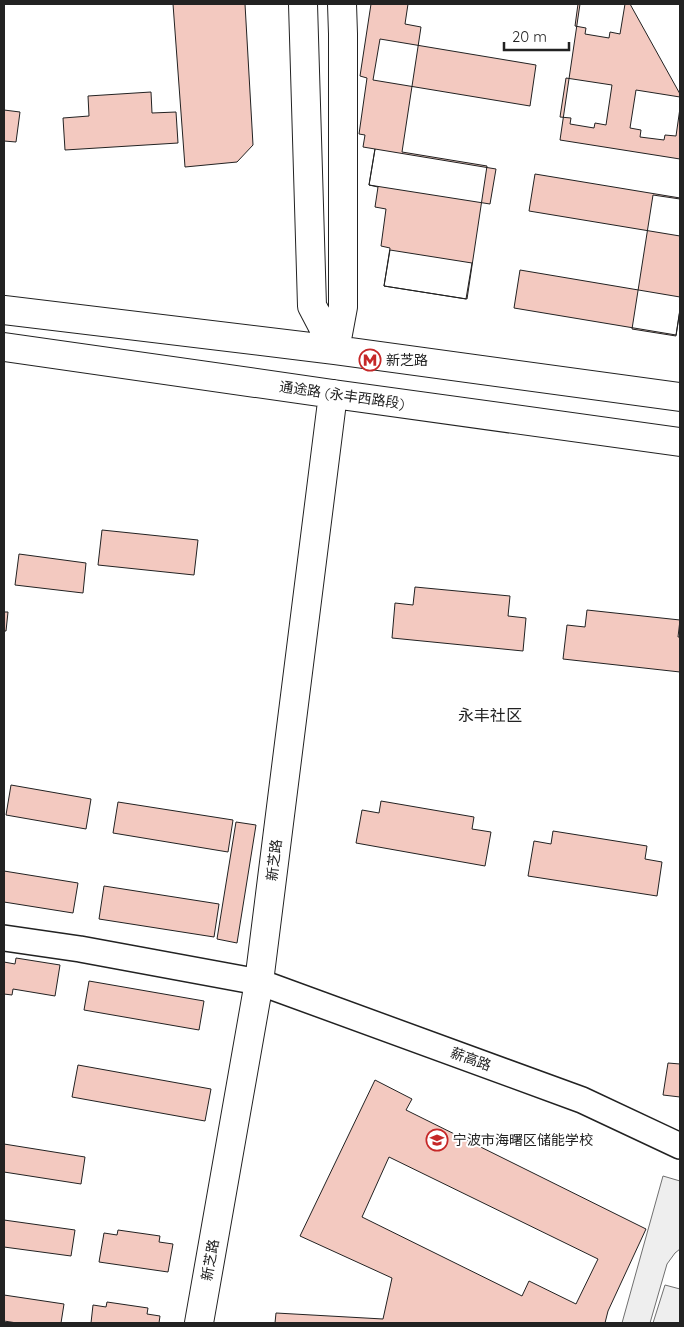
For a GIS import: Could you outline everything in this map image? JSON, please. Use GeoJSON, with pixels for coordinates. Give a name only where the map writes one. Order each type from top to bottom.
{"type":"FeatureCollection","features":[{"type":"Feature","properties":{"kind":"main road"},"geometry":{"type":"LineString","coordinates":[[303,4],[312,306],[334,350]]}},
{"type":"Feature","properties":{"kind":"main road"},"geometry":{"type":"LineString","coordinates":[[334,350],[343,307],[342,4]]}},
{"type":"Feature","properties":{"kind":"main road"},"geometry":{"type":"LineString","coordinates":[[4,310],[334,350],[680,397]]}},
{"type":"Feature","properties":{"kind":"main road","name":"通途路 (永丰西路段)"},"geometry":{"type":"LineString","coordinates":[[4,347],[680,442]]}},
{"type":"Feature","properties":{"kind":"main road","name":"新芝路"},"geometry":{"type":"LineString","coordinates":[[199,1323],[259,982],[333,394]]}},
{"type":"Feature","properties":{"kind":"street","name":"薪高路"},"geometry":{"type":"LineString","coordinates":[[4,938],[80,949],[259,982],[582,1100],[680,1146]]}},
{"type":"Feature","properties":{"kind":"shaded area"},"geometry":{"type":"Polygon","coordinates":[[[663,1176],[680,1181],[680,1249],[667,1264],[650,1323],[622,1323],[663,1176]]]}},
{"type":"Feature","properties":{"kind":"shaded area"},"geometry":{"type":"Polygon","coordinates":[[[665,1285],[680,1289],[680,1323],[653,1323],[665,1285]]]}},
{"type":"Feature","properties":{"kind":"building"},"geometry":{"type":"Polygon","coordinates":[[[173,4],[245,4],[253,145],[237,162],[185,167],[173,4]]]}},
{"type":"Feature","properties":{"kind":"building"},"geometry":{"type":"Polygon","coordinates":[[[371,4],[408,4],[405,24],[421,27],[402,152],[487,166],[467,299],[384,286],[390,248],[381,246],[386,209],[375,207],[378,187],[369,185],[375,149],[363,147],[365,135],[359,134],[367,78],[360,76],[371,4]]]}},
{"type":"Feature","properties":{"kind":"building"},"geometry":{"type":"Polygon","coordinates":[[[578,4],[625,4],[620,34],[610,32],[609,38],[585,34],[586,28],[575,26],[578,4]]]}},
{"type":"Feature","properties":{"kind":"building"},"geometry":{"type":"Polygon","coordinates":[[[580,4],[630,4],[680,94],[680,159],[560,140],[580,4]]]}},
{"type":"Feature","properties":{"kind":"building"},"geometry":{"type":"Polygon","coordinates":[[[380,39],[536,65],[530,106],[373,80],[380,39]]]}},
{"type":"Feature","properties":{"kind":"building"},"geometry":{"type":"Polygon","coordinates":[[[566,78],[612,85],[606,125],[595,123],[594,128],[570,124],[571,118],[560,117],[566,78]]]}},
{"type":"Feature","properties":{"kind":"building"},"geometry":{"type":"Polygon","coordinates":[[[636,90],[680,97],[676,136],[665,135],[664,140],[640,137],[641,130],[630,128],[636,90]]]}},
{"type":"Feature","properties":{"kind":"building"},"geometry":{"type":"Polygon","coordinates":[[[151,92],[152,113],[176,112],[178,143],[65,150],[63,118],[89,116],[88,96],[151,92]]]}},
{"type":"Feature","properties":{"kind":"building"},"geometry":{"type":"Polygon","coordinates":[[[4,110],[20,112],[16,142],[4,141],[4,110]]]}},
{"type":"Feature","properties":{"kind":"building"},"geometry":{"type":"Polygon","coordinates":[[[375,149],[496,169],[490,204],[369,185],[375,149]]]}},
{"type":"Feature","properties":{"kind":"building"},"geometry":{"type":"Polygon","coordinates":[[[535,174],[680,198],[680,236],[529,211],[535,174]]]}},
{"type":"Feature","properties":{"kind":"building"},"geometry":{"type":"Polygon","coordinates":[[[653,195],[680,199],[680,310],[676,336],[632,329],[653,195]]]}},
{"type":"Feature","properties":{"kind":"building"},"geometry":{"type":"Polygon","coordinates":[[[390,250],[472,263],[466,299],[384,286],[390,250]]]}},
{"type":"Feature","properties":{"kind":"building"},"geometry":{"type":"Polygon","coordinates":[[[520,270],[680,297],[676,335],[514,308],[520,270]]]}},
{"type":"Feature","properties":{"kind":"building"},"geometry":{"type":"Polygon","coordinates":[[[102,530],[198,540],[194,575],[98,565],[102,530]]]}},
{"type":"Feature","properties":{"kind":"building"},"geometry":{"type":"Polygon","coordinates":[[[19,554],[86,563],[83,593],[15,585],[19,554]]]}},
{"type":"Feature","properties":{"kind":"building"},"geometry":{"type":"Polygon","coordinates":[[[415,587],[510,596],[508,616],[526,618],[523,651],[392,638],[395,603],[413,605],[415,587]]]}},
{"type":"Feature","properties":{"kind":"building"},"geometry":{"type":"Polygon","coordinates":[[[587,610],[680,620],[678,637],[680,637],[680,672],[563,659],[567,625],[585,627],[587,610]]]}},
{"type":"Feature","properties":{"kind":"building"},"geometry":{"type":"Polygon","coordinates":[[[4,612],[8,612],[6,631],[4,631],[4,612]]]}},
{"type":"Feature","properties":{"kind":"building"},"geometry":{"type":"Polygon","coordinates":[[[11,785],[91,799],[86,829],[6,815],[11,785]]]}},
{"type":"Feature","properties":{"kind":"building"},"geometry":{"type":"Polygon","coordinates":[[[381,801],[474,817],[472,829],[491,832],[485,866],[356,843],[362,810],[379,813],[381,801]]]}},
{"type":"Feature","properties":{"kind":"building"},"geometry":{"type":"Polygon","coordinates":[[[118,802],[233,820],[228,852],[113,833],[118,802]]]}},
{"type":"Feature","properties":{"kind":"building"},"geometry":{"type":"Polygon","coordinates":[[[236,822],[256,825],[237,943],[217,939],[236,822]]]}},
{"type":"Feature","properties":{"kind":"building"},"geometry":{"type":"Polygon","coordinates":[[[553,831],[647,846],[645,859],[662,862],[657,896],[528,876],[534,841],[551,844],[553,831]]]}},
{"type":"Feature","properties":{"kind":"building"},"geometry":{"type":"Polygon","coordinates":[[[4,871],[78,883],[73,913],[4,902],[4,871]]]}},
{"type":"Feature","properties":{"kind":"building"},"geometry":{"type":"Polygon","coordinates":[[[104,886],[219,904],[214,937],[99,919],[104,886]]]}},
{"type":"Feature","properties":{"kind":"building"},"geometry":{"type":"Polygon","coordinates":[[[16,958],[60,965],[55,996],[13,989],[12,995],[4,994],[4,962],[15,964],[16,958]]]}},
{"type":"Feature","properties":{"kind":"building"},"geometry":{"type":"Polygon","coordinates":[[[89,981],[204,1001],[199,1030],[84,1010],[89,981]]]}},
{"type":"Feature","properties":{"kind":"building"},"geometry":{"type":"Polygon","coordinates":[[[668,1063],[680,1064],[680,1097],[663,1095],[668,1063]]]}},
{"type":"Feature","properties":{"kind":"building"},"geometry":{"type":"Polygon","coordinates":[[[78,1065],[211,1089],[205,1121],[72,1097],[78,1065]]]}},
{"type":"Feature","properties":{"kind":"building"},"geometry":{"type":"Polygon","coordinates":[[[375,1080],[412,1099],[406,1110],[646,1229],[608,1311],[605,1323],[275,1323],[276,1313],[383,1319],[392,1278],[300,1236],[375,1080]],[[389,1157],[362,1217],[522,1296],[529,1281],[576,1304],[598,1259],[389,1157]]]}},
{"type":"Feature","properties":{"kind":"building"},"geometry":{"type":"Polygon","coordinates":[[[4,1144],[85,1157],[81,1184],[4,1172],[4,1144]]]}},
{"type":"Feature","properties":{"kind":"building"},"geometry":{"type":"Polygon","coordinates":[[[4,1220],[75,1230],[71,1256],[4,1247],[4,1220]]]}},
{"type":"Feature","properties":{"kind":"building"},"geometry":{"type":"Polygon","coordinates":[[[118,1230],[160,1236],[159,1242],[173,1244],[168,1272],[99,1262],[104,1233],[117,1235],[118,1230]]]}},
{"type":"Feature","properties":{"kind":"building"},"geometry":{"type":"Polygon","coordinates":[[[4,1295],[64,1304],[61,1323],[17,1323],[4,1321],[4,1295]]]}},
{"type":"Feature","properties":{"kind":"building"},"geometry":{"type":"Polygon","coordinates":[[[107,1302],[148,1308],[147,1314],[160,1316],[159,1323],[91,1323],[93,1305],[106,1307],[107,1302]]]}},
{"type":"Feature","properties":{"kind":"place","name":"新芝路"},"geometry":{"type":"Point","coordinates":[370,360]}},
{"type":"Feature","properties":{"kind":"place","name":"宁波市海曙区储能学校"},"geometry":{"type":"Point","coordinates":[437,1140]}},
{"type":"Feature","properties":{"kind":"district","name":"永丰社区"},"geometry":{"type":"Point","coordinates":[490,715]}}]}
